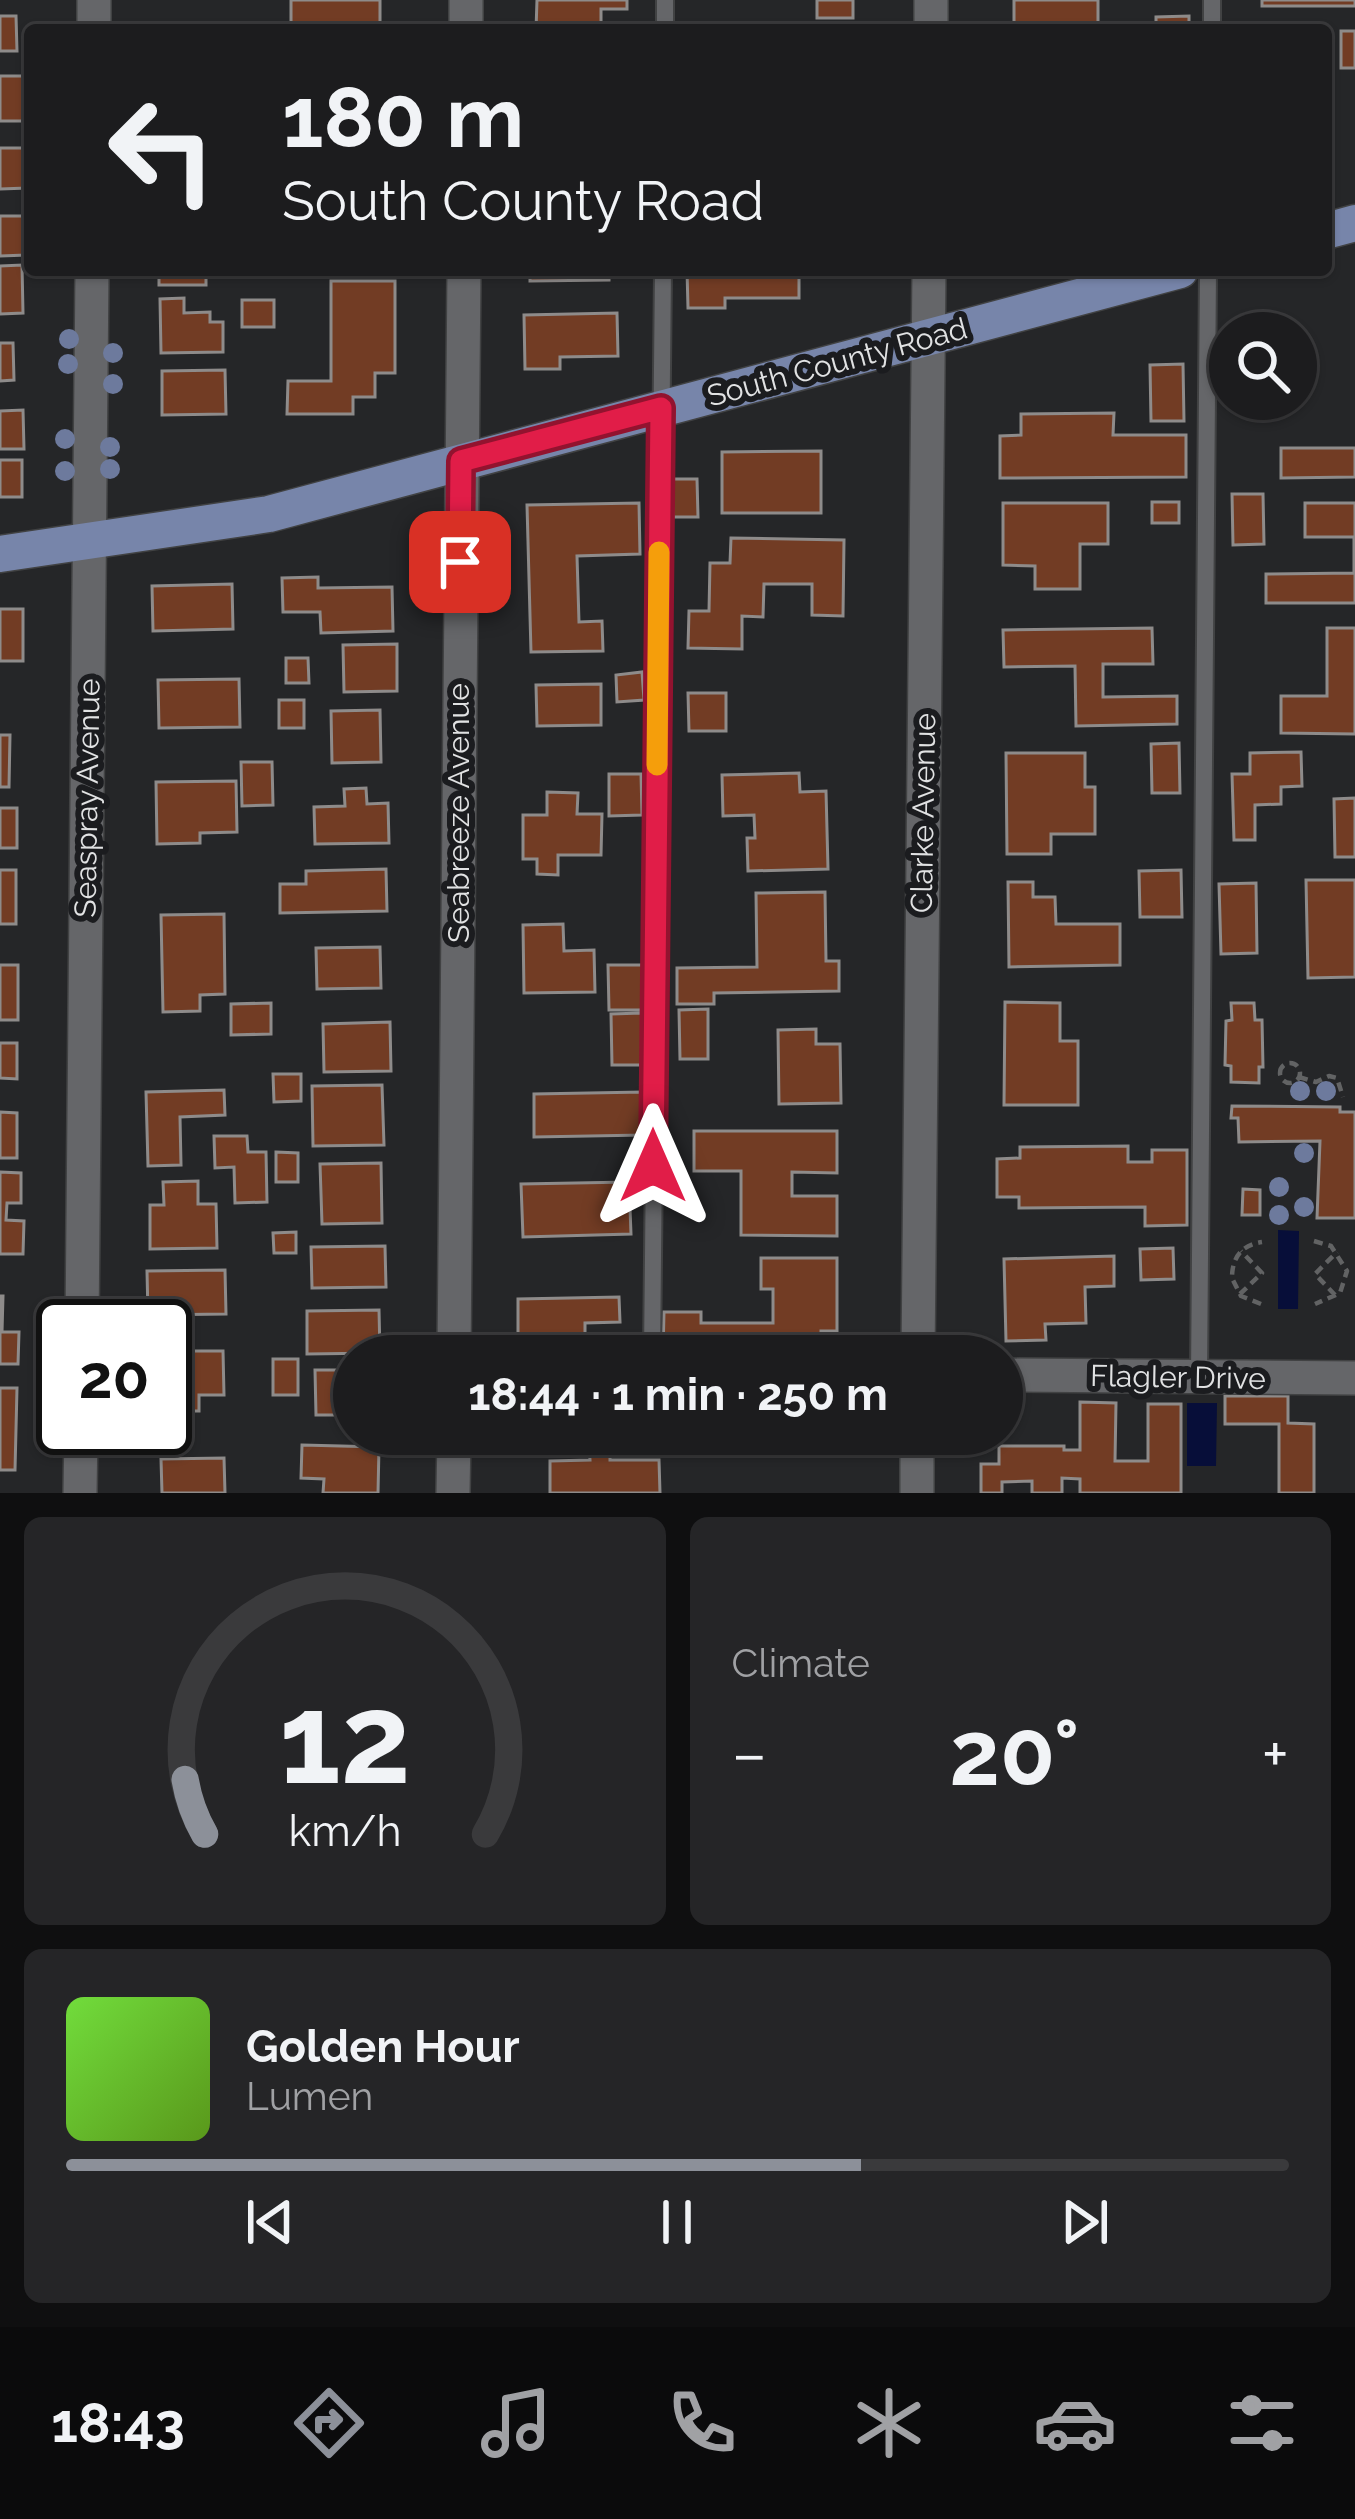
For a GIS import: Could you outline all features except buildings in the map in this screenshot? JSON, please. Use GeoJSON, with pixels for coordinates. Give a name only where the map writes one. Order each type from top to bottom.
{"type":"FeatureCollection","features":[{"type":"Feature","properties":{"kind":"main road","name":"South County Road"},"geometry":{"type":"LineString","coordinates":[[0,554],[268,514],[1158,276]]}},
{"type":"Feature","properties":{"kind":"street","name":"Seaspray Avenue"},"geometry":{"type":"LineString","coordinates":[[82,1299],[92,276]]}},
{"type":"Feature","properties":{"kind":"street","name":"Seabreeze Avenue"},"geometry":{"type":"LineString","coordinates":[[454,1335],[464,276]]}},
{"type":"Feature","properties":{"kind":"street","name":"Clarke Avenue"},"geometry":{"type":"LineString","coordinates":[[918,1335],[929,276]]}},
{"type":"Feature","properties":{"kind":"street","name":"Flagler Drive"},"geometry":{"type":"LineString","coordinates":[[1023,1375],[1355,1378]]}},
{"type":"Feature","properties":{"kind":"street"},"geometry":{"type":"LineString","coordinates":[[80,1493],[81,1455]]}},
{"type":"Feature","properties":{"kind":"street"},"geometry":{"type":"LineString","coordinates":[[453,1493],[454,1455]]}},
{"type":"Feature","properties":{"kind":"street"},"geometry":{"type":"LineString","coordinates":[[917,1455],[917,1493]]}},
{"type":"Feature","properties":{"kind":"lane"},"geometry":{"type":"LineString","coordinates":[[652,1335],[663,276]]}},
{"type":"Feature","properties":{"kind":"lane"},"geometry":{"type":"LineString","coordinates":[[1199,1378],[1208,276]]}},
{"type":"Feature","properties":{"kind":"path"},"geometry":{"type":"LineString","coordinates":[[1299,1078],[1316,1082],[1329,1076],[1342,1085],[1355,1085]]}},
{"type":"Feature","properties":{"kind":"path"},"geometry":{"type":"LineString","coordinates":[[1342,1085],[1343,1097]]}},
{"type":"Feature","properties":{"kind":"path"},"geometry":{"type":"LineString","coordinates":[[1315,1241],[1336,1252],[1347,1271],[1336,1295],[1315,1304]]}},
{"type":"Feature","properties":{"kind":"path"},"geometry":{"type":"LineString","coordinates":[[1261,1304],[1240,1294],[1232,1279],[1241,1251],[1262,1242]]}},
{"type":"Feature","properties":{"kind":"path"},"geometry":{"type":"LineString","coordinates":[[1240,1294],[1262,1273],[1241,1251]]}},
{"type":"Feature","properties":{"kind":"path"},"geometry":{"type":"LineString","coordinates":[[1336,1252],[1315,1274],[1336,1295]]}},
{"type":"Feature","properties":{"kind":"shaded area"},"geometry":{"type":"Polygon","coordinates":[[[1278,1230],[1299,1231],[1298,1309],[1278,1309],[1278,1230]]]}},
{"type":"Feature","properties":{"kind":"shaded area"},"geometry":{"type":"Polygon","coordinates":[[[1187,1403],[1217,1403],[1216,1466],[1187,1466],[1187,1403]]]}},
{"type":"Feature","properties":{"kind":"slow traffic"},"geometry":{"type":"LineString","coordinates":[[657,765],[659,552]]}},
{"type":"Feature","properties":{"kind":"route"},"geometry":{"type":"LineString","coordinates":[[460,562],[461,461],[661,408],[653,1166]]}}]}
